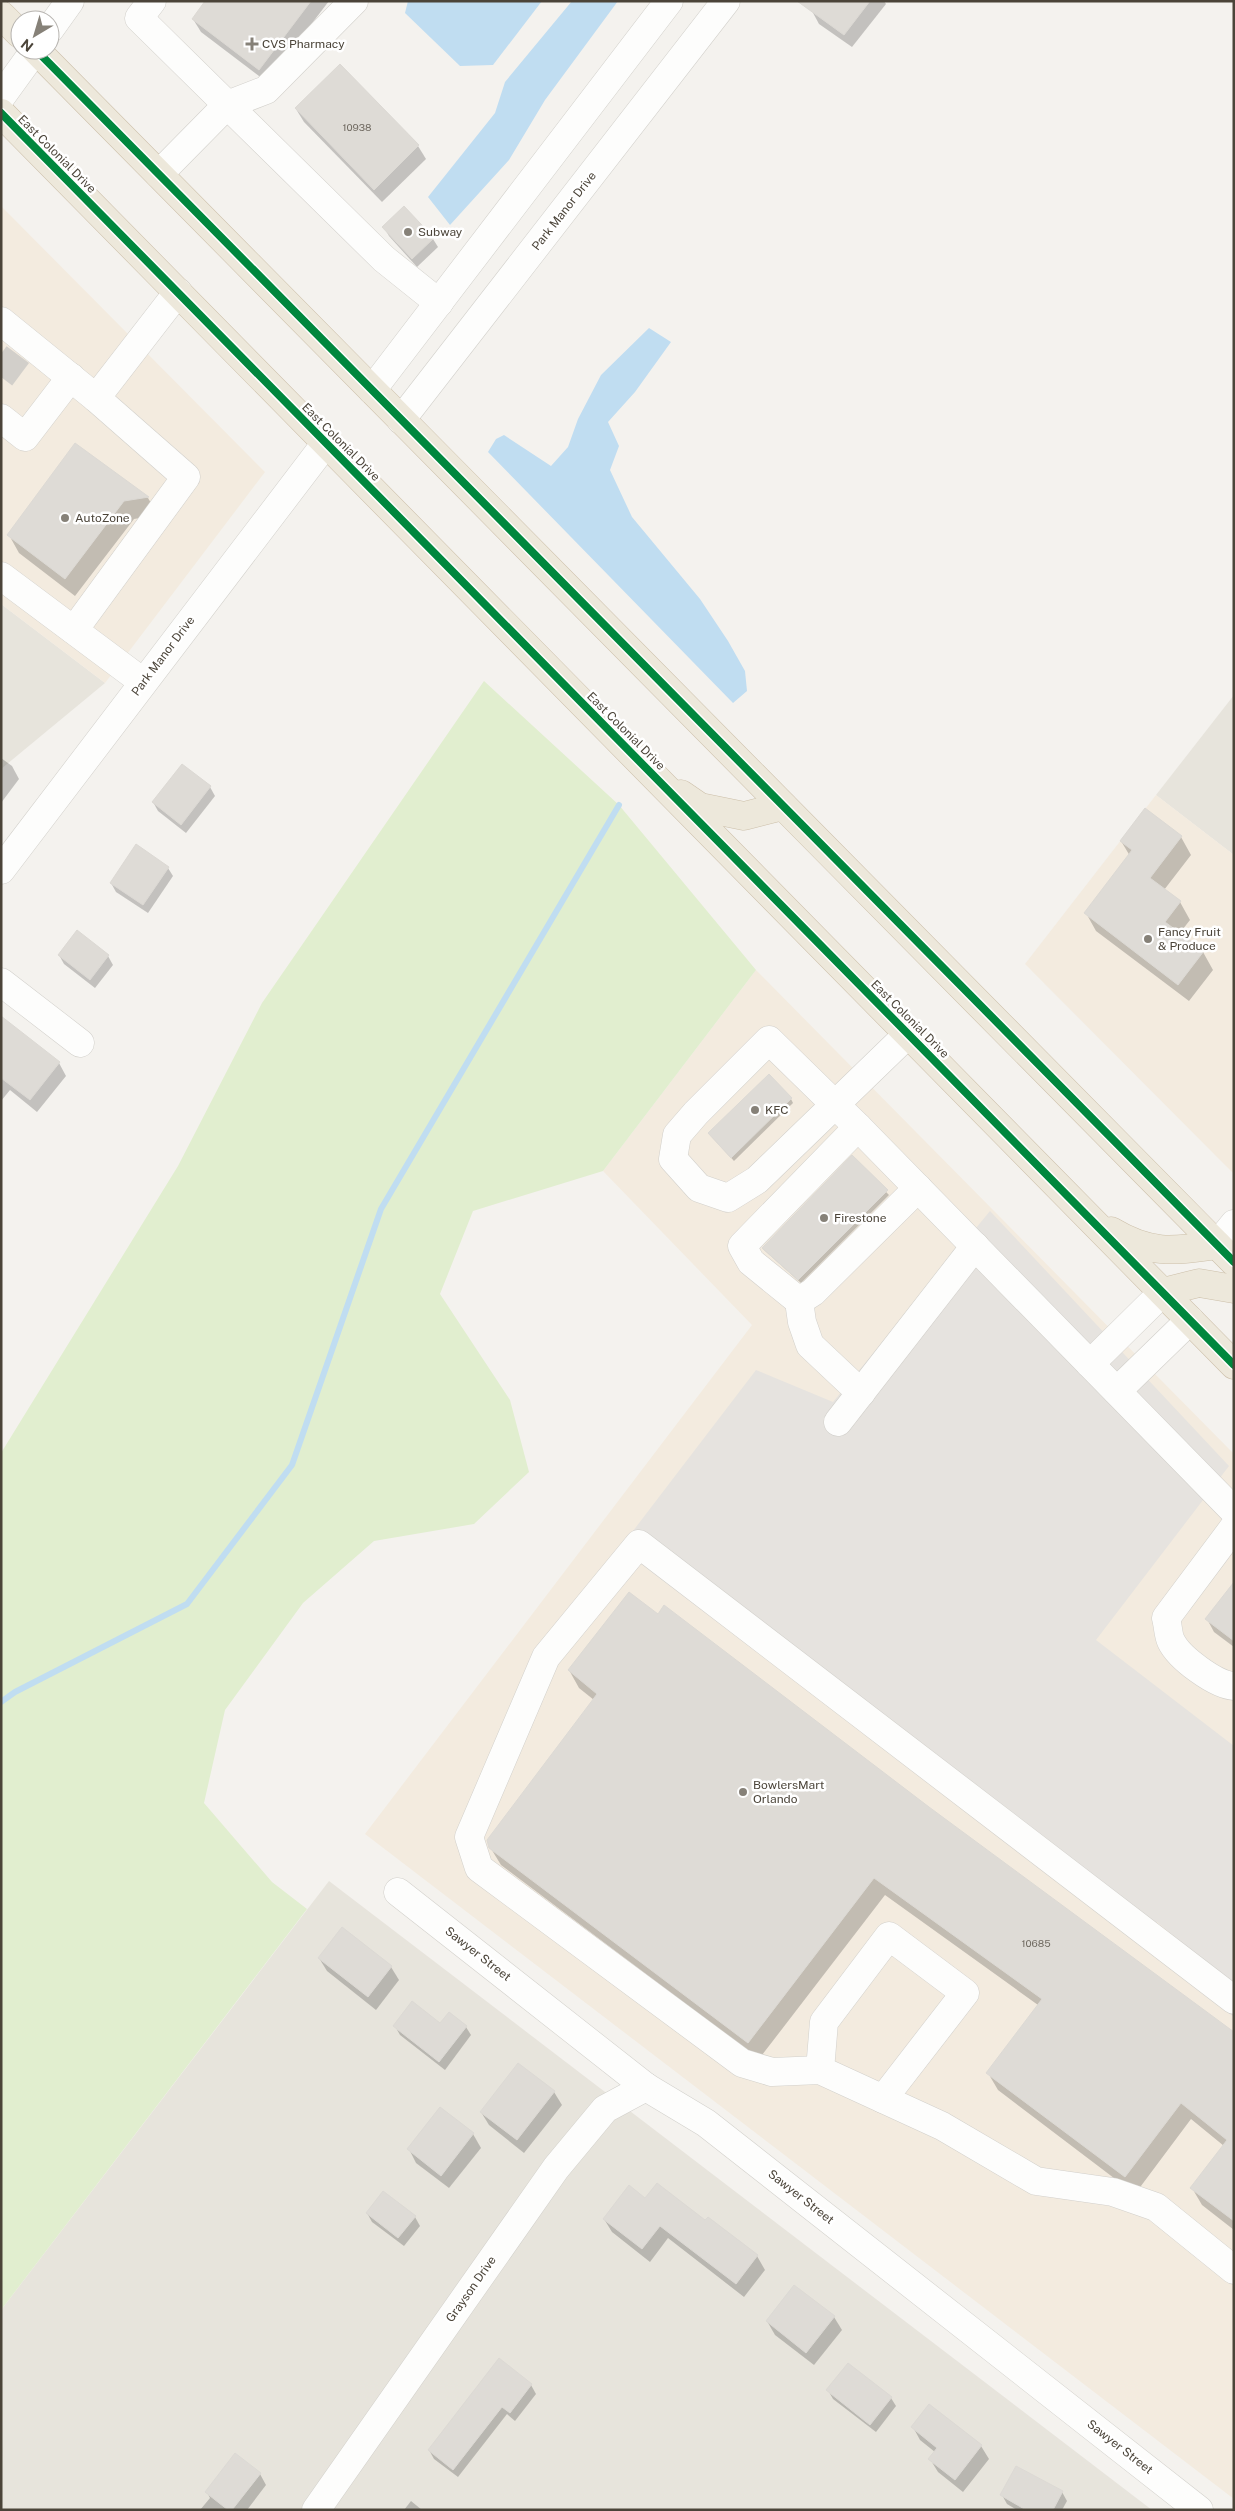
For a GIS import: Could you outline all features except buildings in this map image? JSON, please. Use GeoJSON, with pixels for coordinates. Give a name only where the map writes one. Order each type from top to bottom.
{"type":"FeatureCollection","features":[{"type":"Feature","properties":{"kind":"highway"},"geometry":{"type":"LineString","coordinates":[[1,15],[10,24]]}},
{"type":"Feature","properties":{"kind":"highway"},"geometry":{"type":"LineString","coordinates":[[46,60],[1225,1254]]}},
{"type":"Feature","properties":{"kind":"highway","name":"East Colonial Drive"},"geometry":{"type":"LineString","coordinates":[[1,114],[1234,1364]]}},
{"type":"Feature","properties":{"kind":"highway"},"geometry":{"type":"LineString","coordinates":[[660,782],[700,807],[744,816],[783,806]]}},
{"type":"Feature","properties":{"kind":"highway"},"geometry":{"type":"LineString","coordinates":[[1091,1219],[1130,1243],[1170,1251],[1225,1254]]}},
{"type":"Feature","properties":{"kind":"highway"},"geometry":{"type":"LineString","coordinates":[[1163,1292],[1198,1283],[1234,1289]]}},
{"type":"Feature","properties":{"kind":"street"},"geometry":{"type":"LineString","coordinates":[[60,15],[70,1]]}},
{"type":"Feature","properties":{"kind":"street"},"geometry":{"type":"LineString","coordinates":[[152,1],[139,18],[384,259],[439,303]]}},
{"type":"Feature","properties":{"kind":"street"},"geometry":{"type":"LineString","coordinates":[[159,174],[227,104],[266,90],[354,1]]}},
{"type":"Feature","properties":{"kind":"street"},"geometry":{"type":"LineString","coordinates":[[372,390],[669,1]]}},
{"type":"Feature","properties":{"kind":"street","name":"Park Manor Drive"},"geometry":{"type":"LineString","coordinates":[[401,420],[726,1]]}},
{"type":"Feature","properties":{"kind":"street"},"geometry":{"type":"LineString","coordinates":[[1,97],[29,60]]}},
{"type":"Feature","properties":{"kind":"street"},"geometry":{"type":"LineString","coordinates":[[96,398],[178,292]]}},
{"type":"Feature","properties":{"kind":"street"},"geometry":{"type":"LineString","coordinates":[[1,322],[24,348],[71,377],[186,477],[74,630]]}},
{"type":"Feature","properties":{"kind":"street"},"geometry":{"type":"LineString","coordinates":[[1,418],[25,437],[71,377]]}},
{"type":"Feature","properties":{"kind":"street","name":"Park Manor Drive"},"geometry":{"type":"LineString","coordinates":[[1,870],[326,443]]}},
{"type":"Feature","properties":{"kind":"street"},"geometry":{"type":"LineString","coordinates":[[1,576],[144,682]]}},
{"type":"Feature","properties":{"kind":"street"},"geometry":{"type":"LineString","coordinates":[[1,982],[80,1043]]}},
{"type":"Feature","properties":{"kind":"street"},"geometry":{"type":"LineString","coordinates":[[908,1034],[835,1104],[756,1180],[728,1198],[699,1188],[673,1159],[677,1135],[696,1113],[769,1040],[835,1104],[858,1127],[1234,1511]]}},
{"type":"Feature","properties":{"kind":"street"},"geometry":{"type":"LineString","coordinates":[[858,1127],[742,1246],[751,1262],[799,1301],[802,1322],[810,1345],[861,1393]]}},
{"type":"Feature","properties":{"kind":"street"},"geometry":{"type":"LineString","coordinates":[[799,1301],[813,1292],[918,1188]]}},
{"type":"Feature","properties":{"kind":"street"},"geometry":{"type":"LineString","coordinates":[[1225,1254],[1234,1224]]}},
{"type":"Feature","properties":{"kind":"street"},"geometry":{"type":"LineString","coordinates":[[838,1422],[975,1246]]}},
{"type":"Feature","properties":{"kind":"street"},"geometry":{"type":"LineString","coordinates":[[1090,1364],[1163,1292]]}},
{"type":"Feature","properties":{"kind":"street"},"geometry":{"type":"LineString","coordinates":[[1117,1391],[1190,1320]]}},
{"type":"Feature","properties":{"kind":"street"},"geometry":{"type":"LineString","coordinates":[[1234,1527],[1166,1618],[1171,1641],[1192,1665],[1226,1686],[1234,1686]]}},
{"type":"Feature","properties":{"kind":"street"},"geometry":{"type":"LineString","coordinates":[[1234,2000],[639,1544],[546,1657],[469,1837],[480,1868],[742,2063],[772,2072],[820,2070],[942,2126],[1036,2181],[1113,2192],[1156,2207],[1234,2270]]}},
{"type":"Feature","properties":{"kind":"street","name":"Sawyer Street"},"geometry":{"type":"LineString","coordinates":[[398,1892],[646,2086],[706,2123],[1199,2510]]}},
{"type":"Feature","properties":{"kind":"street"},"geometry":{"type":"LineString","coordinates":[[820,2070],[824,2022],[889,1936],[965,1993],[883,2099]]}},
{"type":"Feature","properties":{"kind":"street","name":"Grayson Drive"},"geometry":{"type":"LineString","coordinates":[[316,2510],[556,2168],[605,2108],[646,2086]]}},
{"type":"Feature","properties":{"kind":"shaded area"},"geometry":{"type":"Polygon","coordinates":[[[1,206],[265,472],[105,683],[1,604],[1,206]]]}},
{"type":"Feature","properties":{"kind":"shaded area"},"geometry":{"type":"Polygon","coordinates":[[[1,604],[105,683],[1,769],[1,604]]]}},
{"type":"Feature","properties":{"kind":"shaded area"},"geometry":{"type":"Polygon","coordinates":[[[1234,695],[1234,855],[1156,795],[1234,695]]]}},
{"type":"Feature","properties":{"kind":"shaded area"},"geometry":{"type":"Polygon","coordinates":[[[1156,795],[1234,855],[1234,1174],[1025,964],[1156,795]]]}},
{"type":"Feature","properties":{"kind":"shaded area"},"geometry":{"type":"Polygon","coordinates":[[[756,970],[1234,1454],[1234,2499],[365,1834],[752,1325],[603,1171],[756,970]]]}},
{"type":"Feature","properties":{"kind":"shaded area"},"geometry":{"type":"Polygon","coordinates":[[[990,1211],[1229,1466],[1096,1640],[1234,1746],[1234,2017],[1209,1998],[1224,1977],[1157,1922],[1140,1943],[620,1548],[756,1370],[833,1402],[990,1211]]]}},
{"type":"Feature","properties":{"kind":"shaded area"},"geometry":{"type":"Polygon","coordinates":[[[329,1881],[1152,2510],[1,2510],[1,2310],[329,1881]]]}},
{"type":"Feature","properties":{"kind":"green space"},"geometry":{"type":"Polygon","coordinates":[[[484,681],[619,805],[756,970],[603,1171],[473,1211],[440,1294],[510,1400],[529,1472],[474,1524],[374,1541],[303,1603],[225,1710],[204,1803],[272,1882],[307,1909],[1,2310],[1,1453],[178,1166],[262,1003],[484,681]]]}},
{"type":"Feature","properties":{"kind":"water"},"geometry":{"type":"Polygon","coordinates":[[[408,1],[542,1],[493,65],[460,66],[405,13],[408,1]]]}},
{"type":"Feature","properties":{"kind":"water"},"geometry":{"type":"Polygon","coordinates":[[[572,1],[618,1],[545,100],[509,160],[450,225],[428,197],[495,113],[505,82],[572,1]]]}},
{"type":"Feature","properties":{"kind":"water"},"geometry":{"type":"Polygon","coordinates":[[[649,328],[671,342],[635,392],[608,422],[619,446],[610,470],[632,517],[700,599],[745,671],[747,691],[733,703],[488,452],[496,439],[504,435],[551,466],[568,447],[578,419],[601,375],[649,328]]]}},
{"type":"Feature","properties":{"kind":"waterway"},"geometry":{"type":"LineString","coordinates":[[1,1702],[15,1692],[187,1604],[292,1465],[381,1209],[619,805]]}},
{"type":"Feature","properties":{"kind":"tunnel"},"geometry":{"type":"LineString","coordinates":[[1,377],[19,353]]}},
{"type":"Feature","properties":{"kind":"cycle path"},"geometry":{"type":"LineString","coordinates":[[46,60],[1234,1262]]}},
{"type":"Feature","properties":{"kind":"cycle path"},"geometry":{"type":"LineString","coordinates":[[1,113],[1234,1365]]}},
{"type":"Feature","properties":{"kind":"place","name":"CVS Pharmacy"},"geometry":{"type":"Point","coordinates":[252,44]}},
{"type":"Feature","properties":{"kind":"place","name":"Subway"},"geometry":{"type":"Point","coordinates":[408,232]}},
{"type":"Feature","properties":{"kind":"place","name":"AutoZone"},"geometry":{"type":"Point","coordinates":[65,518]}},
{"type":"Feature","properties":{"kind":"place","name":"Fancy Fruit & Produce"},"geometry":{"type":"Point","coordinates":[1148,939]}},
{"type":"Feature","properties":{"kind":"place","name":"KFC"},"geometry":{"type":"Point","coordinates":[755,1110]}},
{"type":"Feature","properties":{"kind":"place","name":"Firestone"},"geometry":{"type":"Point","coordinates":[824,1218]}},
{"type":"Feature","properties":{"kind":"place","name":"BowlersMart Orlando"},"geometry":{"type":"Point","coordinates":[743,1792]}}]}
